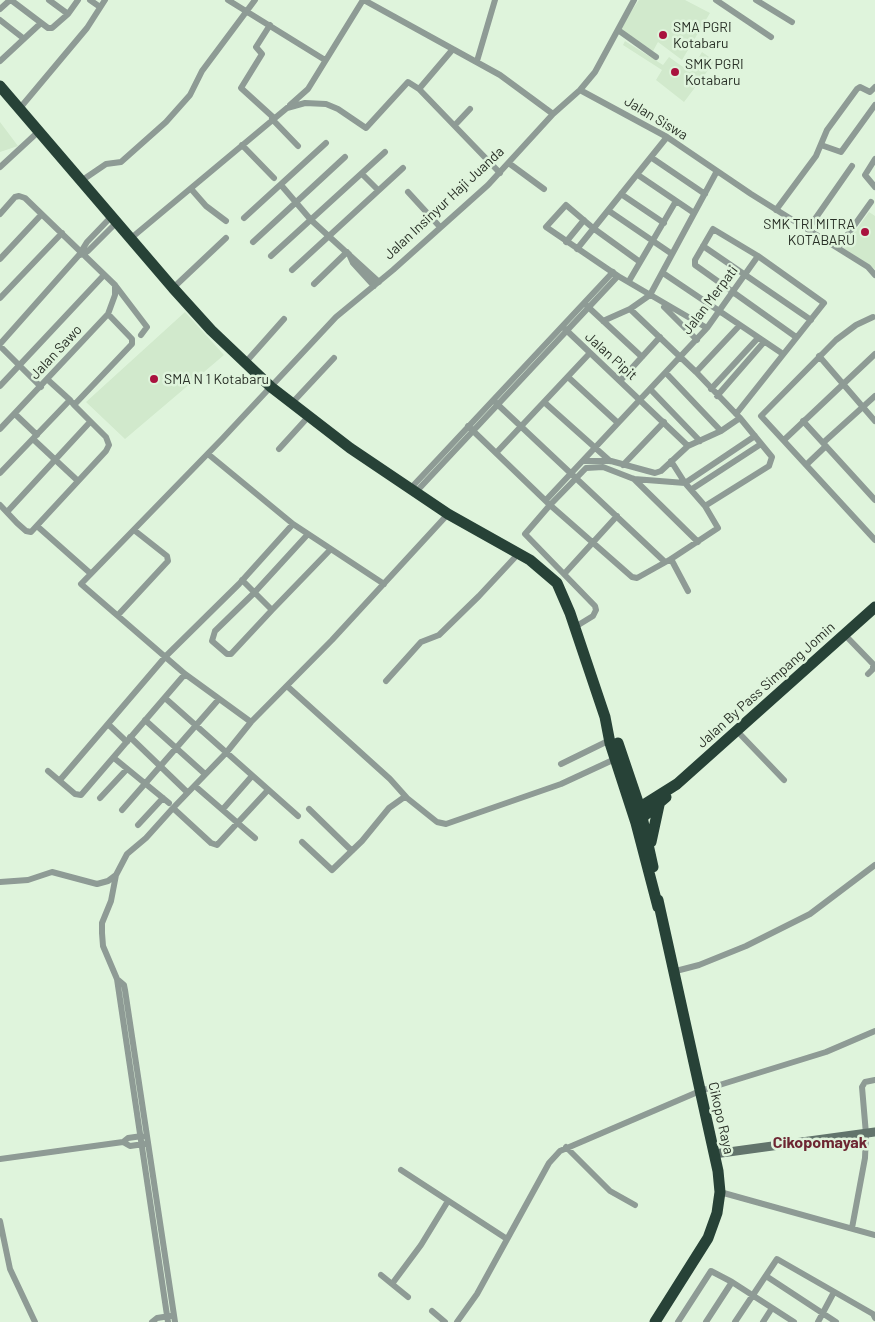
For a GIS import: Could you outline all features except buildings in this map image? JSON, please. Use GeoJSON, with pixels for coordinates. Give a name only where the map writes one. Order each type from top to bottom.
{"type":"FeatureCollection","features":[{"type":"Feature","properties":{"kind":"highway"},"geometry":{"type":"LineString","coordinates":[[0,86],[5,99],[20,108],[38,132],[173,288],[245,363],[271,387],[293,402],[350,448],[412,491],[448,514],[519,553],[542,568],[557,583],[575,627],[605,717],[615,759],[638,815]]}},
{"type":"Feature","properties":{"kind":"highway","name":"Jalan By Pass Simpang Jomin"},"geometry":{"type":"LineString","coordinates":[[638,815],[658,801],[875,607]]}},
{"type":"Feature","properties":{"kind":"highway"},"geometry":{"type":"LineString","coordinates":[[605,717],[617,741],[636,795],[638,815]]}},
{"type":"Feature","properties":{"kind":"highway"},"geometry":{"type":"LineString","coordinates":[[636,795],[645,800],[658,801],[650,846]]}},
{"type":"Feature","properties":{"kind":"highway","name":"Cikopo Raya"},"geometry":{"type":"LineString","coordinates":[[638,815],[650,846],[658,907]]}},
{"type":"Feature","properties":{"kind":"highway","name":"Cikopo Raya"},"geometry":{"type":"LineString","coordinates":[[638,815],[714,1154],[720,1192],[717,1213],[708,1238],[657,1321]]}},
{"type":"Feature","properties":{"kind":"main road"},"geometry":{"type":"LineString","coordinates":[[714,1154],[871,1133]]}},
{"type":"Feature","properties":{"kind":"street"},"geometry":{"type":"LineString","coordinates":[[0,9],[11,0],[20,2],[41,22],[52,28],[68,14],[78,0]]}},
{"type":"Feature","properties":{"kind":"street"},"geometry":{"type":"LineString","coordinates":[[49,0],[68,14]]}},
{"type":"Feature","properties":{"kind":"street"},"geometry":{"type":"LineString","coordinates":[[90,0],[100,7]]}},
{"type":"Feature","properties":{"kind":"street"},"geometry":{"type":"LineString","coordinates":[[20,108],[87,28],[105,0]]}},
{"type":"Feature","properties":{"kind":"street"},"geometry":{"type":"LineString","coordinates":[[228,0],[249,11],[325,60]]}},
{"type":"Feature","properties":{"kind":"street"},"geometry":{"type":"LineString","coordinates":[[81,181],[106,164],[121,162],[166,122],[190,95],[202,71],[249,11],[255,0]]}},
{"type":"Feature","properties":{"kind":"street"},"geometry":{"type":"LineString","coordinates":[[130,239],[192,190],[308,89],[364,0],[477,61],[524,91],[554,114]]}},
{"type":"Feature","properties":{"kind":"street"},"geometry":{"type":"LineString","coordinates":[[477,61],[495,0]]}},
{"type":"Feature","properties":{"kind":"street","name":"Jalan Insinyur Haji Juanda"},"geometry":{"type":"LineString","coordinates":[[90,573],[208,454],[336,317],[376,284],[510,164],[554,114],[580,90],[595,72],[634,0]]}},
{"type":"Feature","properties":{"kind":"street"},"geometry":{"type":"LineString","coordinates":[[716,0],[771,36]]}},
{"type":"Feature","properties":{"kind":"street"},"geometry":{"type":"LineString","coordinates":[[756,0],[792,22]]}},
{"type":"Feature","properties":{"kind":"street"},"geometry":{"type":"LineString","coordinates":[[0,20],[23,38]]}},
{"type":"Feature","properties":{"kind":"street"},"geometry":{"type":"LineString","coordinates":[[0,61],[41,22]]}},
{"type":"Feature","properties":{"kind":"street"},"geometry":{"type":"LineString","coordinates":[[270,25],[257,46],[262,54],[240,86],[298,146]]}},
{"type":"Feature","properties":{"kind":"street"},"geometry":{"type":"LineString","coordinates":[[618,30],[656,57]]}},
{"type":"Feature","properties":{"kind":"street"},"geometry":{"type":"LineString","coordinates":[[419,89],[453,49]]}},
{"type":"Feature","properties":{"kind":"street"},"geometry":{"type":"LineString","coordinates":[[287,108],[305,103],[326,104],[338,109],[366,128],[408,82],[419,89],[500,173]]}},
{"type":"Feature","properties":{"kind":"street"},"geometry":{"type":"LineString","coordinates":[[776,210],[822,145],[827,130],[857,89],[860,87],[874,91]]}},
{"type":"Feature","properties":{"kind":"street","name":"Jalan Siswa"},"geometry":{"type":"LineString","coordinates":[[580,90],[668,137],[716,171],[868,267],[875,275]]}},
{"type":"Feature","properties":{"kind":"street"},"geometry":{"type":"LineString","coordinates":[[822,145],[841,152],[875,105]]}},
{"type":"Feature","properties":{"kind":"street"},"geometry":{"type":"LineString","coordinates":[[455,126],[470,108]]}},
{"type":"Feature","properties":{"kind":"street"},"geometry":{"type":"LineString","coordinates":[[0,167],[38,132]]}},
{"type":"Feature","properties":{"kind":"street"},"geometry":{"type":"LineString","coordinates":[[577,249],[668,137]]}},
{"type":"Feature","properties":{"kind":"street"},"geometry":{"type":"LineString","coordinates":[[244,218],[326,143]]}},
{"type":"Feature","properties":{"kind":"street"},"geometry":{"type":"LineString","coordinates":[[242,145],[274,178]]}},
{"type":"Feature","properties":{"kind":"street"},"geometry":{"type":"LineString","coordinates":[[271,256],[385,152]]}},
{"type":"Feature","properties":{"kind":"street"},"geometry":{"type":"LineString","coordinates":[[253,242],[345,157]]}},
{"type":"Feature","properties":{"kind":"street"},"geometry":{"type":"LineString","coordinates":[[652,158],[704,194]]}},
{"type":"Feature","properties":{"kind":"street"},"geometry":{"type":"LineString","coordinates":[[875,159],[865,175],[875,187]]}},
{"type":"Feature","properties":{"kind":"street"},"geometry":{"type":"LineString","coordinates":[[510,164],[544,189]]}},
{"type":"Feature","properties":{"kind":"street"},"geometry":{"type":"LineString","coordinates":[[808,229],[852,166]]}},
{"type":"Feature","properties":{"kind":"street"},"geometry":{"type":"LineString","coordinates":[[292,270],[403,168]]}},
{"type":"Feature","properties":{"kind":"street"},"geometry":{"type":"LineString","coordinates":[[603,321],[630,309],[650,295],[716,171]]}},
{"type":"Feature","properties":{"kind":"street"},"geometry":{"type":"LineString","coordinates":[[362,174],[378,190]]}},
{"type":"Feature","properties":{"kind":"street"},"geometry":{"type":"LineString","coordinates":[[638,175],[694,213]]}},
{"type":"Feature","properties":{"kind":"street"},"geometry":{"type":"LineString","coordinates":[[281,185],[311,220],[348,253],[353,263],[376,284]]}},
{"type":"Feature","properties":{"kind":"street"},"geometry":{"type":"LineString","coordinates":[[192,190],[206,206],[226,221]]}},
{"type":"Feature","properties":{"kind":"street"},"geometry":{"type":"LineString","coordinates":[[408,192],[440,227]]}},
{"type":"Feature","properties":{"kind":"street"},"geometry":{"type":"LineString","coordinates":[[621,194],[664,223]]}},
{"type":"Feature","properties":{"kind":"street"},"geometry":{"type":"LineString","coordinates":[[0,214],[18,196],[23,196],[115,285],[147,327],[141,335]]}},
{"type":"Feature","properties":{"kind":"street"},"geometry":{"type":"LineString","coordinates":[[629,281],[654,242],[676,201]]}},
{"type":"Feature","properties":{"kind":"street"},"geometry":{"type":"LineString","coordinates":[[838,248],[871,202]]}},
{"type":"Feature","properties":{"kind":"street"},"geometry":{"type":"LineString","coordinates":[[640,262],[565,205],[547,225],[547,229],[566,242],[658,300],[707,328]]}},
{"type":"Feature","properties":{"kind":"street"},"geometry":{"type":"LineString","coordinates":[[608,211],[672,254]]}},
{"type":"Feature","properties":{"kind":"street"},"geometry":{"type":"LineString","coordinates":[[0,259],[41,215]]}},
{"type":"Feature","properties":{"kind":"street"},"geometry":{"type":"LineString","coordinates":[[41,387],[18,367],[0,345],[81,253],[114,220]]}},
{"type":"Feature","properties":{"kind":"street"},"geometry":{"type":"LineString","coordinates":[[566,242],[584,220]]}},
{"type":"Feature","properties":{"kind":"street"},"geometry":{"type":"LineString","coordinates":[[584,461],[611,461],[655,474],[688,446],[721,431],[738,416],[796,337],[824,306],[823,302],[758,256],[715,228],[712,229],[695,260],[695,265],[796,337]]}},
{"type":"Feature","properties":{"kind":"street"},"geometry":{"type":"LineString","coordinates":[[0,298],[62,233]]}},
{"type":"Feature","properties":{"kind":"street"},"geometry":{"type":"LineString","coordinates":[[173,288],[226,238]]}},
{"type":"Feature","properties":{"kind":"street"},"geometry":{"type":"LineString","coordinates":[[703,246],[811,320]]}},
{"type":"Feature","properties":{"kind":"street"},"geometry":{"type":"LineString","coordinates":[[314,284],[348,253]]}},
{"type":"Feature","properties":{"kind":"street","name":"Jalan Merpati"},"geometry":{"type":"LineString","coordinates":[[574,476],[584,461],[618,423],[651,390],[707,328],[758,256]]}},
{"type":"Feature","properties":{"kind":"street"},"geometry":{"type":"LineString","coordinates":[[663,273],[783,354]]}},
{"type":"Feature","properties":{"kind":"street"},"geometry":{"type":"LineString","coordinates":[[412,491],[616,274]]}},
{"type":"Feature","properties":{"kind":"street"},"geometry":{"type":"LineString","coordinates":[[0,386],[104,275]]}},
{"type":"Feature","properties":{"kind":"street","name":"Jalan Sawo"},"geometry":{"type":"LineString","coordinates":[[0,429],[108,314],[115,285]]}},
{"type":"Feature","properties":{"kind":"street"},"geometry":{"type":"LineString","coordinates":[[658,300],[696,340]]}},
{"type":"Feature","properties":{"kind":"street"},"geometry":{"type":"LineString","coordinates":[[586,305],[642,357]]}},
{"type":"Feature","properties":{"kind":"street"},"geometry":{"type":"LineString","coordinates":[[630,309],[696,372],[738,416],[772,457],[769,466],[705,506]]}},
{"type":"Feature","properties":{"kind":"street"},"geometry":{"type":"LineString","coordinates":[[0,473],[132,344],[132,339],[108,314]]}},
{"type":"Feature","properties":{"kind":"street"},"geometry":{"type":"LineString","coordinates":[[873,317],[856,324],[819,356],[761,416],[872,532],[875,540]]}},
{"type":"Feature","properties":{"kind":"street"},"geometry":{"type":"LineString","coordinates":[[245,363],[284,319]]}},
{"type":"Feature","properties":{"kind":"street"},"geometry":{"type":"LineString","coordinates":[[696,372],[740,325]]}},
{"type":"Feature","properties":{"kind":"street","name":"Jalan Pipit"},"geometry":{"type":"LineString","coordinates":[[564,329],[688,446]]}},
{"type":"Feature","properties":{"kind":"street"},"geometry":{"type":"LineString","coordinates":[[620,381],[660,337]]}},
{"type":"Feature","properties":{"kind":"street"},"geometry":{"type":"LineString","coordinates":[[711,389],[761,340]]}},
{"type":"Feature","properties":{"kind":"street"},"geometry":{"type":"LineString","coordinates":[[717,396],[761,340]]}},
{"type":"Feature","properties":{"kind":"street"},"geometry":{"type":"LineString","coordinates":[[496,453],[589,354]]}},
{"type":"Feature","properties":{"kind":"street"},"geometry":{"type":"LineString","coordinates":[[784,440],[875,354]]}},
{"type":"Feature","properties":{"kind":"street"},"geometry":{"type":"LineString","coordinates":[[819,356],[875,421]]}},
{"type":"Feature","properties":{"kind":"street"},"geometry":{"type":"LineString","coordinates":[[293,402],[334,358]]}},
{"type":"Feature","properties":{"kind":"street"},"geometry":{"type":"LineString","coordinates":[[666,373],[721,431]]}},
{"type":"Feature","properties":{"kind":"street"},"geometry":{"type":"LineString","coordinates":[[568,377],[618,423]]}},
{"type":"Feature","properties":{"kind":"street"},"geometry":{"type":"LineString","coordinates":[[0,505],[26,531],[31,532],[109,445],[106,437],[48,380]]}},
{"type":"Feature","properties":{"kind":"street"},"geometry":{"type":"LineString","coordinates":[[651,390],[700,441]]}},
{"type":"Feature","properties":{"kind":"street"},"geometry":{"type":"LineString","coordinates":[[806,465],[875,396]]}},
{"type":"Feature","properties":{"kind":"street"},"geometry":{"type":"LineString","coordinates":[[496,402],[617,516],[668,561],[688,591]]}},
{"type":"Feature","properties":{"kind":"street"},"geometry":{"type":"LineString","coordinates":[[544,402],[611,461]]}},
{"type":"Feature","properties":{"kind":"street"},"geometry":{"type":"LineString","coordinates":[[15,414],[56,461],[78,481]]}},
{"type":"Feature","properties":{"kind":"street"},"geometry":{"type":"LineString","coordinates":[[279,449],[309,416]]}},
{"type":"Feature","properties":{"kind":"street"},"geometry":{"type":"LineString","coordinates":[[803,420],[875,500]]}},
{"type":"Feature","properties":{"kind":"street"},"geometry":{"type":"LineString","coordinates":[[7,512],[90,422]]}},
{"type":"Feature","properties":{"kind":"street"},"geometry":{"type":"LineString","coordinates":[[623,465],[664,422]]}},
{"type":"Feature","properties":{"kind":"street"},"geometry":{"type":"LineString","coordinates":[[471,428],[593,543],[632,577],[637,578],[668,561],[718,528],[705,506],[692,488],[685,483],[671,462]]}},
{"type":"Feature","properties":{"kind":"street"},"geometry":{"type":"LineString","coordinates":[[575,627],[593,616],[596,608],[566,574],[525,534],[548,502],[574,476],[586,468],[597,466],[634,479],[685,483],[755,436]]}},
{"type":"Feature","properties":{"kind":"street"},"geometry":{"type":"LineString","coordinates":[[692,488],[761,444]]}},
{"type":"Feature","properties":{"kind":"street"},"geometry":{"type":"LineString","coordinates":[[208,454],[293,524],[384,584]]}},
{"type":"Feature","properties":{"kind":"street"},"geometry":{"type":"LineString","coordinates":[[634,479],[698,542]]}},
{"type":"Feature","properties":{"kind":"street"},"geometry":{"type":"LineString","coordinates":[[152,1322],[157,1318],[171,1319],[117,979],[103,946],[102,923],[112,901],[116,876],[127,854],[146,838],[171,806],[195,786],[226,753],[251,722],[288,686],[448,514]]}},
{"type":"Feature","properties":{"kind":"street"},"geometry":{"type":"LineString","coordinates":[[566,574],[617,516]]}},
{"type":"Feature","properties":{"kind":"street"},"geometry":{"type":"LineString","coordinates":[[60,780],[166,656],[242,580],[293,524]]}},
{"type":"Feature","properties":{"kind":"street"},"geometry":{"type":"LineString","coordinates":[[37,526],[90,573],[81,584],[185,674],[251,722]]}},
{"type":"Feature","properties":{"kind":"street"},"geometry":{"type":"LineString","coordinates":[[118,615],[168,561],[167,556],[134,530]]}},
{"type":"Feature","properties":{"kind":"street"},"geometry":{"type":"LineString","coordinates":[[308,534],[254,594],[212,634],[212,640],[227,654],[231,654],[330,550]]}},
{"type":"Feature","properties":{"kind":"street"},"geometry":{"type":"LineString","coordinates":[[386,681],[421,642],[439,635],[519,553]]}},
{"type":"Feature","properties":{"kind":"street"},"geometry":{"type":"LineString","coordinates":[[242,580],[272,610]]}},
{"type":"Feature","properties":{"kind":"street"},"geometry":{"type":"LineString","coordinates":[[844,634],[874,664],[873,669],[868,674]]}},
{"type":"Feature","properties":{"kind":"street"},"geometry":{"type":"LineString","coordinates":[[48,771],[75,794],[81,795],[185,674]]}},
{"type":"Feature","properties":{"kind":"street"},"geometry":{"type":"LineString","coordinates":[[288,686],[390,779],[407,798],[437,822],[446,824],[560,784],[615,759]]}},
{"type":"Feature","properties":{"kind":"street"},"geometry":{"type":"LineString","coordinates":[[166,698],[298,816]]}},
{"type":"Feature","properties":{"kind":"street"},"geometry":{"type":"LineString","coordinates":[[122,810],[219,699]]}},
{"type":"Feature","properties":{"kind":"street"},"geometry":{"type":"LineString","coordinates":[[145,720],[205,774]]}},
{"type":"Feature","properties":{"kind":"street"},"geometry":{"type":"LineString","coordinates":[[108,726],[161,766],[188,792]]}},
{"type":"Feature","properties":{"kind":"street"},"geometry":{"type":"LineString","coordinates":[[737,731],[784,780]]}},
{"type":"Feature","properties":{"kind":"street"},"geometry":{"type":"LineString","coordinates":[[561,764],[610,740]]}},
{"type":"Feature","properties":{"kind":"street"},"geometry":{"type":"LineString","coordinates":[[114,758],[163,798],[214,845],[219,844],[268,790]]}},
{"type":"Feature","properties":{"kind":"street"},"geometry":{"type":"LineString","coordinates":[[100,798],[127,769]]}},
{"type":"Feature","properties":{"kind":"street"},"geometry":{"type":"LineString","coordinates":[[223,810],[252,776]]}},
{"type":"Feature","properties":{"kind":"street"},"geometry":{"type":"LineString","coordinates":[[195,786],[255,838]]}},
{"type":"Feature","properties":{"kind":"street"},"geometry":{"type":"LineString","coordinates":[[138,825],[163,798]]}},
{"type":"Feature","properties":{"kind":"street"},"geometry":{"type":"LineString","coordinates":[[302,842],[332,870],[352,851],[392,805],[403,798],[407,798]]}},
{"type":"Feature","properties":{"kind":"street"},"geometry":{"type":"LineString","coordinates":[[309,810],[352,851]]}},
{"type":"Feature","properties":{"kind":"street"},"geometry":{"type":"LineString","coordinates":[[672,972],[699,965],[746,946],[810,914],[875,865]]}},
{"type":"Feature","properties":{"kind":"street"},"geometry":{"type":"LineString","coordinates":[[0,882],[28,880],[52,872],[97,884],[108,881],[116,876]]}},
{"type":"Feature","properties":{"kind":"street"},"geometry":{"type":"LineString","coordinates":[[457,1322],[478,1294],[549,1163],[566,1147],[700,1091],[826,1052],[875,1031]]}},
{"type":"Feature","properties":{"kind":"street"},"geometry":{"type":"LineString","coordinates":[[852,1228],[871,1133],[862,1087],[865,1082],[875,1080]]}},
{"type":"Feature","properties":{"kind":"street"},"geometry":{"type":"LineString","coordinates":[[0,1159],[123,1142],[128,1138],[143,1136]]}},
{"type":"Feature","properties":{"kind":"street"},"geometry":{"type":"LineString","coordinates":[[123,1142],[130,1146],[144,1144]]}},
{"type":"Feature","properties":{"kind":"street"},"geometry":{"type":"LineString","coordinates":[[566,1147],[610,1191],[635,1205]]}},
{"type":"Feature","properties":{"kind":"street"},"geometry":{"type":"LineString","coordinates":[[401,1170],[507,1239]]}},
{"type":"Feature","properties":{"kind":"street"},"geometry":{"type":"LineString","coordinates":[[720,1192],[875,1235]]}},
{"type":"Feature","properties":{"kind":"street"},"geometry":{"type":"LineString","coordinates":[[392,1284],[448,1201]]}},
{"type":"Feature","properties":{"kind":"street"},"geometry":{"type":"LineString","coordinates":[[0,1221],[10,1269],[36,1322]]}},
{"type":"Feature","properties":{"kind":"street"},"geometry":{"type":"LineString","coordinates":[[734,1322],[766,1276],[774,1261],[779,1260],[873,1314],[875,1320]]}},
{"type":"Feature","properties":{"kind":"street"},"geometry":{"type":"LineString","coordinates":[[678,1322],[710,1271],[752,1294],[794,1322]]}},
{"type":"Feature","properties":{"kind":"street"},"geometry":{"type":"LineString","coordinates":[[381,1275],[408,1297]]}},
{"type":"Feature","properties":{"kind":"street"},"geometry":{"type":"LineString","coordinates":[[766,1276],[836,1322]]}},
{"type":"Feature","properties":{"kind":"street"},"geometry":{"type":"LineString","coordinates":[[706,1322],[732,1282]]}},
{"type":"Feature","properties":{"kind":"street"},"geometry":{"type":"LineString","coordinates":[[818,1322],[834,1292]]}},
{"type":"Feature","properties":{"kind":"street"},"geometry":{"type":"LineString","coordinates":[[763,1322],[772,1308]]}},
{"type":"Feature","properties":{"kind":"street"},"geometry":{"type":"LineString","coordinates":[[432,1311],[445,1322]]}},
{"type":"Feature","properties":{"kind":"shaded area","name":"SMA PGRI Kotabaru"},"geometry":{"type":"Polygon","coordinates":[[[639,0],[685,0],[710,13],[682,60],[658,42],[653,51],[619,29],[639,0]]]}},
{"type":"Feature","properties":{"kind":"shaded area","name":"SMK PGRI Kotabaru"},"geometry":{"type":"Polygon","coordinates":[[[625,41],[663,65],[669,57],[690,72],[702,52],[715,61],[684,102],[656,80],[662,70],[623,45],[625,41]]]}},
{"type":"Feature","properties":{"kind":"shaded area"},"geometry":{"type":"Polygon","coordinates":[[[0,122],[18,146],[0,152],[0,122]]]}},
{"type":"Feature","properties":{"kind":"shaded area","name":"SMK TRI MITRA KOTABARU"},"geometry":{"type":"Polygon","coordinates":[[[869,212],[875,216],[875,269],[843,248],[869,212]]]}},
{"type":"Feature","properties":{"kind":"shaded area","name":"SMA N 1 Kotabaru"},"geometry":{"type":"Polygon","coordinates":[[[185,312],[224,355],[125,439],[86,402],[185,312]]]}},
{"type":"Feature","properties":{"kind":"place","name":"SMA PGRI Kotabaru"},"geometry":{"type":"Point","coordinates":[663,35]}},
{"type":"Feature","properties":{"kind":"place","name":"SMK PGRI Kotabaru"},"geometry":{"type":"Point","coordinates":[675,72]}},
{"type":"Feature","properties":{"kind":"place","name":"SMK TRI MITRA KOTABARU"},"geometry":{"type":"Point","coordinates":[865,232]}},
{"type":"Feature","properties":{"kind":"place","name":"SMA N 1 Kotabaru"},"geometry":{"type":"Point","coordinates":[154,379]}},
{"type":"Feature","properties":{"kind":"district","name":"Cikopomayak"},"geometry":{"type":"Point","coordinates":[820,1143]}}]}
